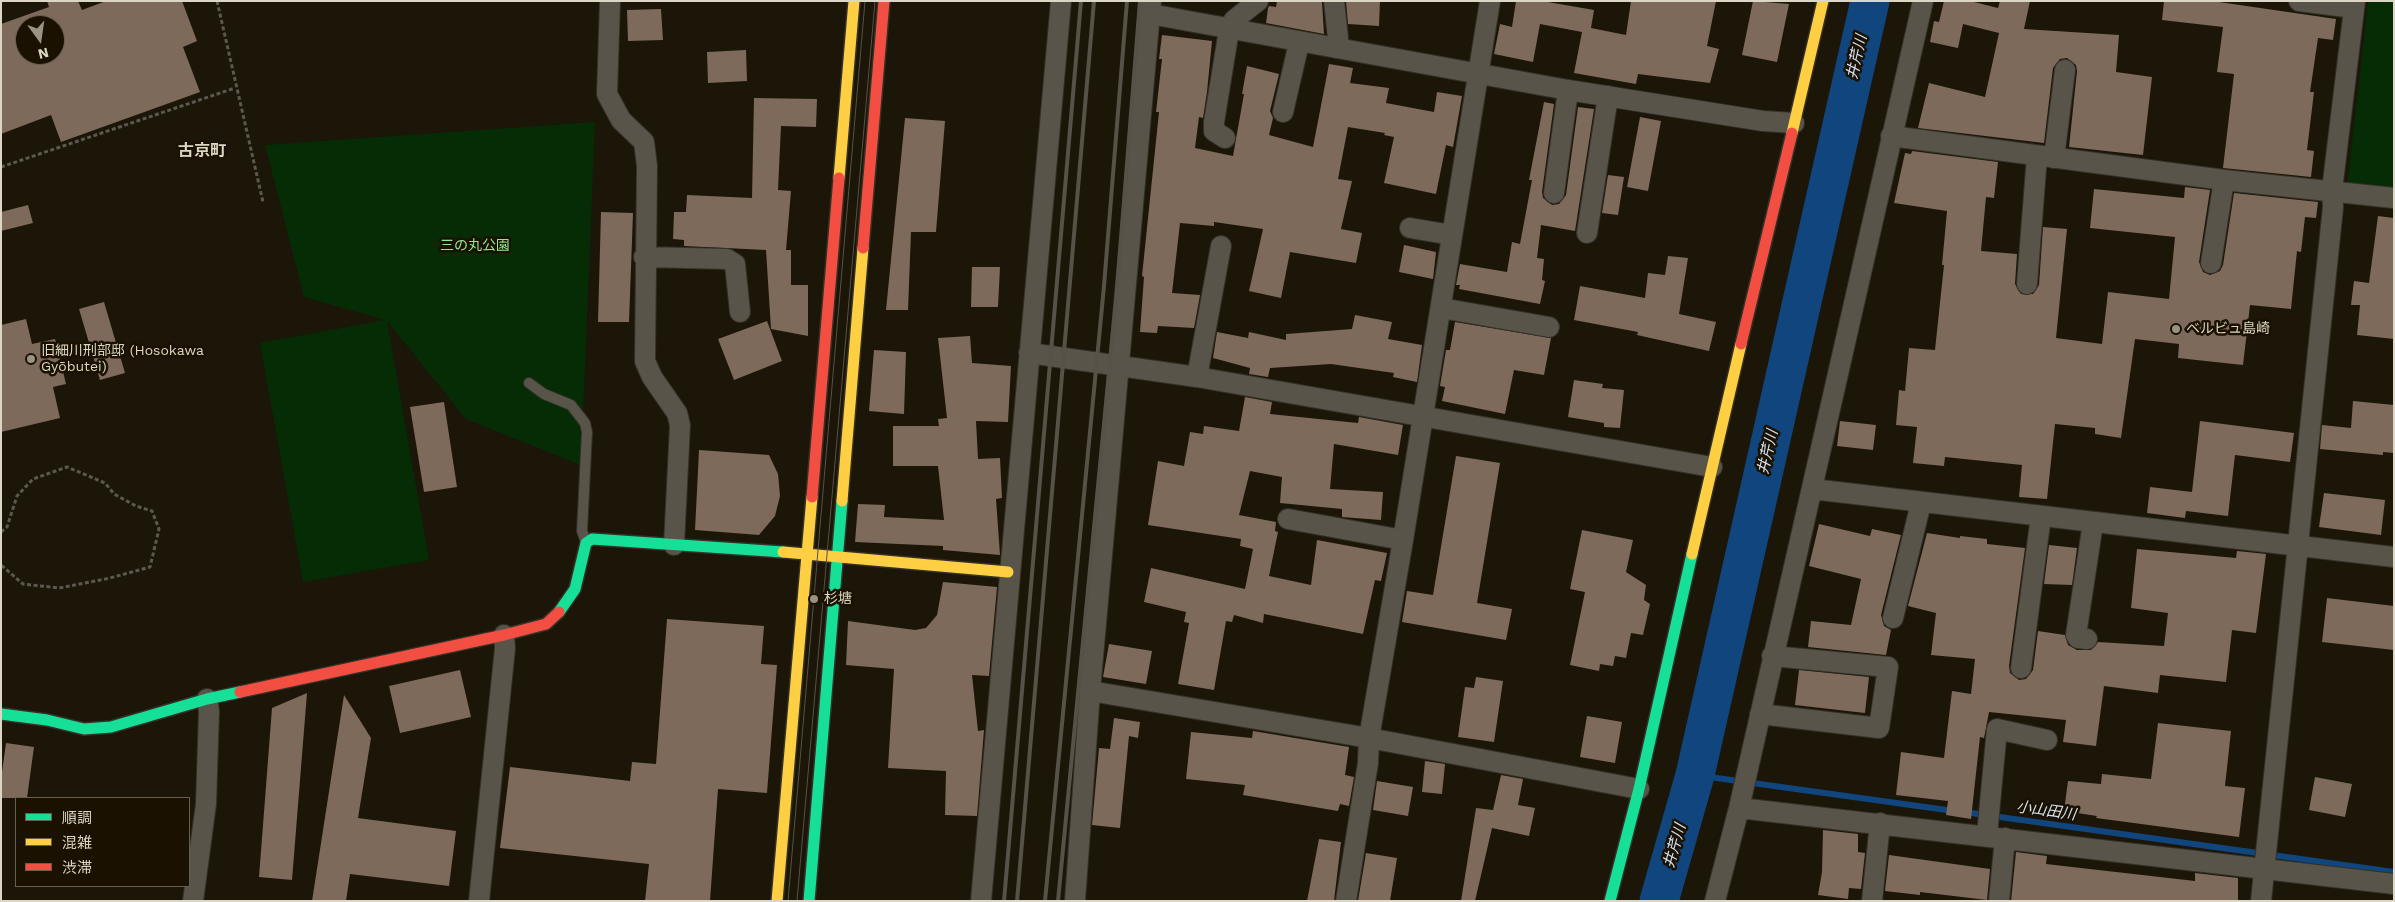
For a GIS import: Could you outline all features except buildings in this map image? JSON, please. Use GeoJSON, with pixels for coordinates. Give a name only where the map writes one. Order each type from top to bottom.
{"type":"FeatureCollection","features":[{"type":"Feature","properties":{"kind":"street"},"geometry":{"type":"LineString","coordinates":[[610,1],[607,94],[621,120],[644,142],[647,166],[644,257],[645,361],[652,377],[676,413],[680,425],[674,545]]}},
{"type":"Feature","properties":{"kind":"street"},"geometry":{"type":"LineString","coordinates":[[776,901],[854,1]]}},
{"type":"Feature","properties":{"kind":"street"},"geometry":{"type":"LineString","coordinates":[[809,901],[884,1]]}},
{"type":"Feature","properties":{"kind":"street"},"geometry":{"type":"LineString","coordinates":[[981,901],[1008,572],[1061,1]]}},
{"type":"Feature","properties":{"kind":"street"},"geometry":{"type":"LineString","coordinates":[[1225,138],[1214,132],[1214,122],[1229,30],[1234,20],[1258,1]]}},
{"type":"Feature","properties":{"kind":"street"},"geometry":{"type":"LineString","coordinates":[[1334,1],[1338,38],[1336,48]]}},
{"type":"Feature","properties":{"kind":"street"},"geometry":{"type":"LineString","coordinates":[[1346,901],[1368,764],[1369,738],[1490,1]]}},
{"type":"Feature","properties":{"kind":"street"},"geometry":{"type":"LineString","coordinates":[[1610,901],[1639,789],[1712,467],[1823,1]]}},
{"type":"Feature","properties":{"kind":"street"},"geometry":{"type":"LineString","coordinates":[[1715,901],[1739,808],[1772,656],[1923,1]]}},
{"type":"Feature","properties":{"kind":"street"},"geometry":{"type":"LineString","coordinates":[[2261,901],[2333,207],[2332,190],[2354,5],[2299,1]]}},
{"type":"Feature","properties":{"kind":"street"},"geometry":{"type":"LineString","coordinates":[[1075,901],[1090,691],[1150,8],[1229,30],[1299,43],[1568,90],[1762,121],[1794,122]]}},
{"type":"Feature","properties":{"kind":"street"},"geometry":{"type":"LineString","coordinates":[[1283,112],[1299,43]]}},
{"type":"Feature","properties":{"kind":"street"},"geometry":{"type":"LineString","coordinates":[[2026,284],[2045,157],[2065,70]]}},
{"type":"Feature","properties":{"kind":"street"},"geometry":{"type":"LineString","coordinates":[[1554,193],[1568,90]]}},
{"type":"Feature","properties":{"kind":"street"},"geometry":{"type":"LineString","coordinates":[[1587,233],[1608,96]]}},
{"type":"Feature","properties":{"kind":"street"},"geometry":{"type":"LineString","coordinates":[[1891,136],[2224,180],[2394,198]]}},
{"type":"Feature","properties":{"kind":"street"},"geometry":{"type":"LineString","coordinates":[[2212,263],[2224,180]]}},
{"type":"Feature","properties":{"kind":"street"},"geometry":{"type":"LineString","coordinates":[[1410,228],[1452,235]]}},
{"type":"Feature","properties":{"kind":"street"},"geometry":{"type":"LineString","coordinates":[[1197,377],[1221,246]]}},
{"type":"Feature","properties":{"kind":"street"},"geometry":{"type":"LineString","coordinates":[[644,257],[727,259],[735,264],[740,312]]}},
{"type":"Feature","properties":{"kind":"street"},"geometry":{"type":"LineString","coordinates":[[1441,308],[1549,327]]}},
{"type":"Feature","properties":{"kind":"street"},"geometry":{"type":"LineString","coordinates":[[1029,353],[1197,377],[1712,467]]}},
{"type":"Feature","properties":{"kind":"street"},"geometry":{"type":"LineString","coordinates":[[1812,489],[2394,557]]}},
{"type":"Feature","properties":{"kind":"street"},"geometry":{"type":"LineString","coordinates":[[1893,618],[1921,503]]}},
{"type":"Feature","properties":{"kind":"street"},"geometry":{"type":"LineString","coordinates":[[2021,668],[2041,516]]}},
{"type":"Feature","properties":{"kind":"street"},"geometry":{"type":"LineString","coordinates":[[1288,519],[1403,540]]}},
{"type":"Feature","properties":{"kind":"street"},"geometry":{"type":"LineString","coordinates":[[2087,639],[2078,638],[2076,635],[2093,522]]}},
{"type":"Feature","properties":{"kind":"street"},"geometry":{"type":"LineString","coordinates":[[1,714],[48,720],[84,729],[111,727],[207,699],[504,636],[546,624],[561,610],[575,589],[586,543],[598,538],[837,556],[1008,572]]}},
{"type":"Feature","properties":{"kind":"street"},"geometry":{"type":"LineString","coordinates":[[480,901],[505,648],[504,636]]}},
{"type":"Feature","properties":{"kind":"street"},"geometry":{"type":"LineString","coordinates":[[1760,714],[1879,728],[1888,667],[1772,656]]}},
{"type":"Feature","properties":{"kind":"street"},"geometry":{"type":"LineString","coordinates":[[1090,691],[1369,738],[1639,789]]}},
{"type":"Feature","properties":{"kind":"street"},"geometry":{"type":"LineString","coordinates":[[193,901],[206,804],[209,711],[207,699]]}},
{"type":"Feature","properties":{"kind":"street"},"geometry":{"type":"LineString","coordinates":[[1999,901],[1996,837],[1997,729],[2047,740]]}},
{"type":"Feature","properties":{"kind":"street"},"geometry":{"type":"LineString","coordinates":[[1739,808],[2394,884]]}},
{"type":"Feature","properties":{"kind":"street"},"geometry":{"type":"LineString","coordinates":[[1872,901],[1880,823]]}},
{"type":"Feature","properties":{"kind":"lane"},"geometry":{"type":"LineString","coordinates":[[529,383],[544,394],[562,399],[571,405],[585,423],[587,432],[582,531],[586,543]]}},
{"type":"Feature","properties":{"kind":"path"},"geometry":{"type":"LineString","coordinates":[[216,1],[235,88],[264,202]]}},
{"type":"Feature","properties":{"kind":"path"},"geometry":{"type":"LineString","coordinates":[[1,167],[235,88]]}},
{"type":"Feature","properties":{"kind":"path"},"geometry":{"type":"LineString","coordinates":[[1,532],[7,526],[18,496],[33,478],[67,467],[105,483],[114,494],[136,506],[152,511],[159,529],[150,567],[110,578],[59,588],[23,584],[1,565]]}},
{"type":"Feature","properties":{"kind":"green space"},"geometry":{"type":"Polygon","coordinates":[[[2368,1],[2394,1],[2394,193],[2347,188],[2368,1]]]}},
{"type":"Feature","properties":{"kind":"green space","name":"三の丸公園"},"geometry":{"type":"Polygon","coordinates":[[[595,122],[581,465],[466,419],[387,321],[429,560],[303,582],[260,343],[385,320],[304,297],[265,145],[595,122]]]}},
{"type":"Feature","properties":{"kind":"waterway","name":"井芹川"},"geometry":{"type":"LineString","coordinates":[[1659,901],[1695,775],[1870,1]]}},
{"type":"Feature","properties":{"kind":"waterway","name":"小山田川"},"geometry":{"type":"LineString","coordinates":[[1695,775],[1954,811]]}},
{"type":"Feature","properties":{"kind":"waterway","name":"小山田川"},"geometry":{"type":"LineString","coordinates":[[1964,812],[2394,872]]}},
{"type":"Feature","properties":{"kind":"tram line"},"geometry":{"type":"LineString","coordinates":[[788,901],[865,1]]}},
{"type":"Feature","properties":{"kind":"tram line"},"geometry":{"type":"LineString","coordinates":[[797,901],[875,1]]}},
{"type":"Feature","properties":{"kind":"railway"},"geometry":{"type":"LineString","coordinates":[[1004,901],[1081,1]]}},
{"type":"Feature","properties":{"kind":"railway"},"geometry":{"type":"LineString","coordinates":[[1017,901],[1094,1]]}},
{"type":"Feature","properties":{"kind":"railway"},"geometry":{"type":"LineString","coordinates":[[1045,901],[1104,286],[1127,1]]}},
{"type":"Feature","properties":{"kind":"railway"},"geometry":{"type":"LineString","coordinates":[[1058,901],[1117,289],[1140,1]]}},
{"type":"Feature","properties":{"kind":"traffic: fast"},"geometry":{"type":"LineString","coordinates":[[809,901],[842,501]]}},
{"type":"Feature","properties":{"kind":"traffic: fast"},"geometry":{"type":"LineString","coordinates":[[559,612],[575,589],[586,543],[592,539],[783,552]]}},
{"type":"Feature","properties":{"kind":"traffic: fast"},"geometry":{"type":"LineString","coordinates":[[1610,901],[1639,789],[1692,554]]}},
{"type":"Feature","properties":{"kind":"traffic: fast"},"geometry":{"type":"LineString","coordinates":[[1,714],[47,720],[84,729],[111,727],[207,699],[240,692]]}},
{"type":"Feature","properties":{"kind":"traffic: slow"},"geometry":{"type":"LineString","coordinates":[[839,178],[854,1]]}},
{"type":"Feature","properties":{"kind":"traffic: slow"},"geometry":{"type":"LineString","coordinates":[[1792,133],[1823,1]]}},
{"type":"Feature","properties":{"kind":"traffic: slow"},"geometry":{"type":"LineString","coordinates":[[842,501],[863,248]]}},
{"type":"Feature","properties":{"kind":"traffic: slow"},"geometry":{"type":"LineString","coordinates":[[1692,554],[1741,344]]}},
{"type":"Feature","properties":{"kind":"traffic: slow"},"geometry":{"type":"LineString","coordinates":[[777,901],[812,497]]}},
{"type":"Feature","properties":{"kind":"traffic: slow"},"geometry":{"type":"LineString","coordinates":[[783,552],[1008,572]]}},
{"type":"Feature","properties":{"kind":"traffic: jam"},"geometry":{"type":"LineString","coordinates":[[863,248],[884,1]]}},
{"type":"Feature","properties":{"kind":"traffic: jam"},"geometry":{"type":"LineString","coordinates":[[1741,344],[1792,133]]}},
{"type":"Feature","properties":{"kind":"traffic: jam"},"geometry":{"type":"LineString","coordinates":[[812,497],[839,178]]}},
{"type":"Feature","properties":{"kind":"traffic: jam"},"geometry":{"type":"LineString","coordinates":[[240,692],[504,635],[546,624],[559,612]]}},
{"type":"Feature","properties":{"kind":"place","name":"ベルビュ島崎"},"geometry":{"type":"Point","coordinates":[2176,329]}},
{"type":"Feature","properties":{"kind":"place","name":"旧細川刑部邸 (Hosokawa Gyōbutei)"},"geometry":{"type":"Point","coordinates":[31,359]}},
{"type":"Feature","properties":{"kind":"place","name":"杉塘"},"geometry":{"type":"Point","coordinates":[814,599]}},
{"type":"Feature","properties":{"kind":"district","name":"古京町"},"geometry":{"type":"Point","coordinates":[202,151]}}]}
